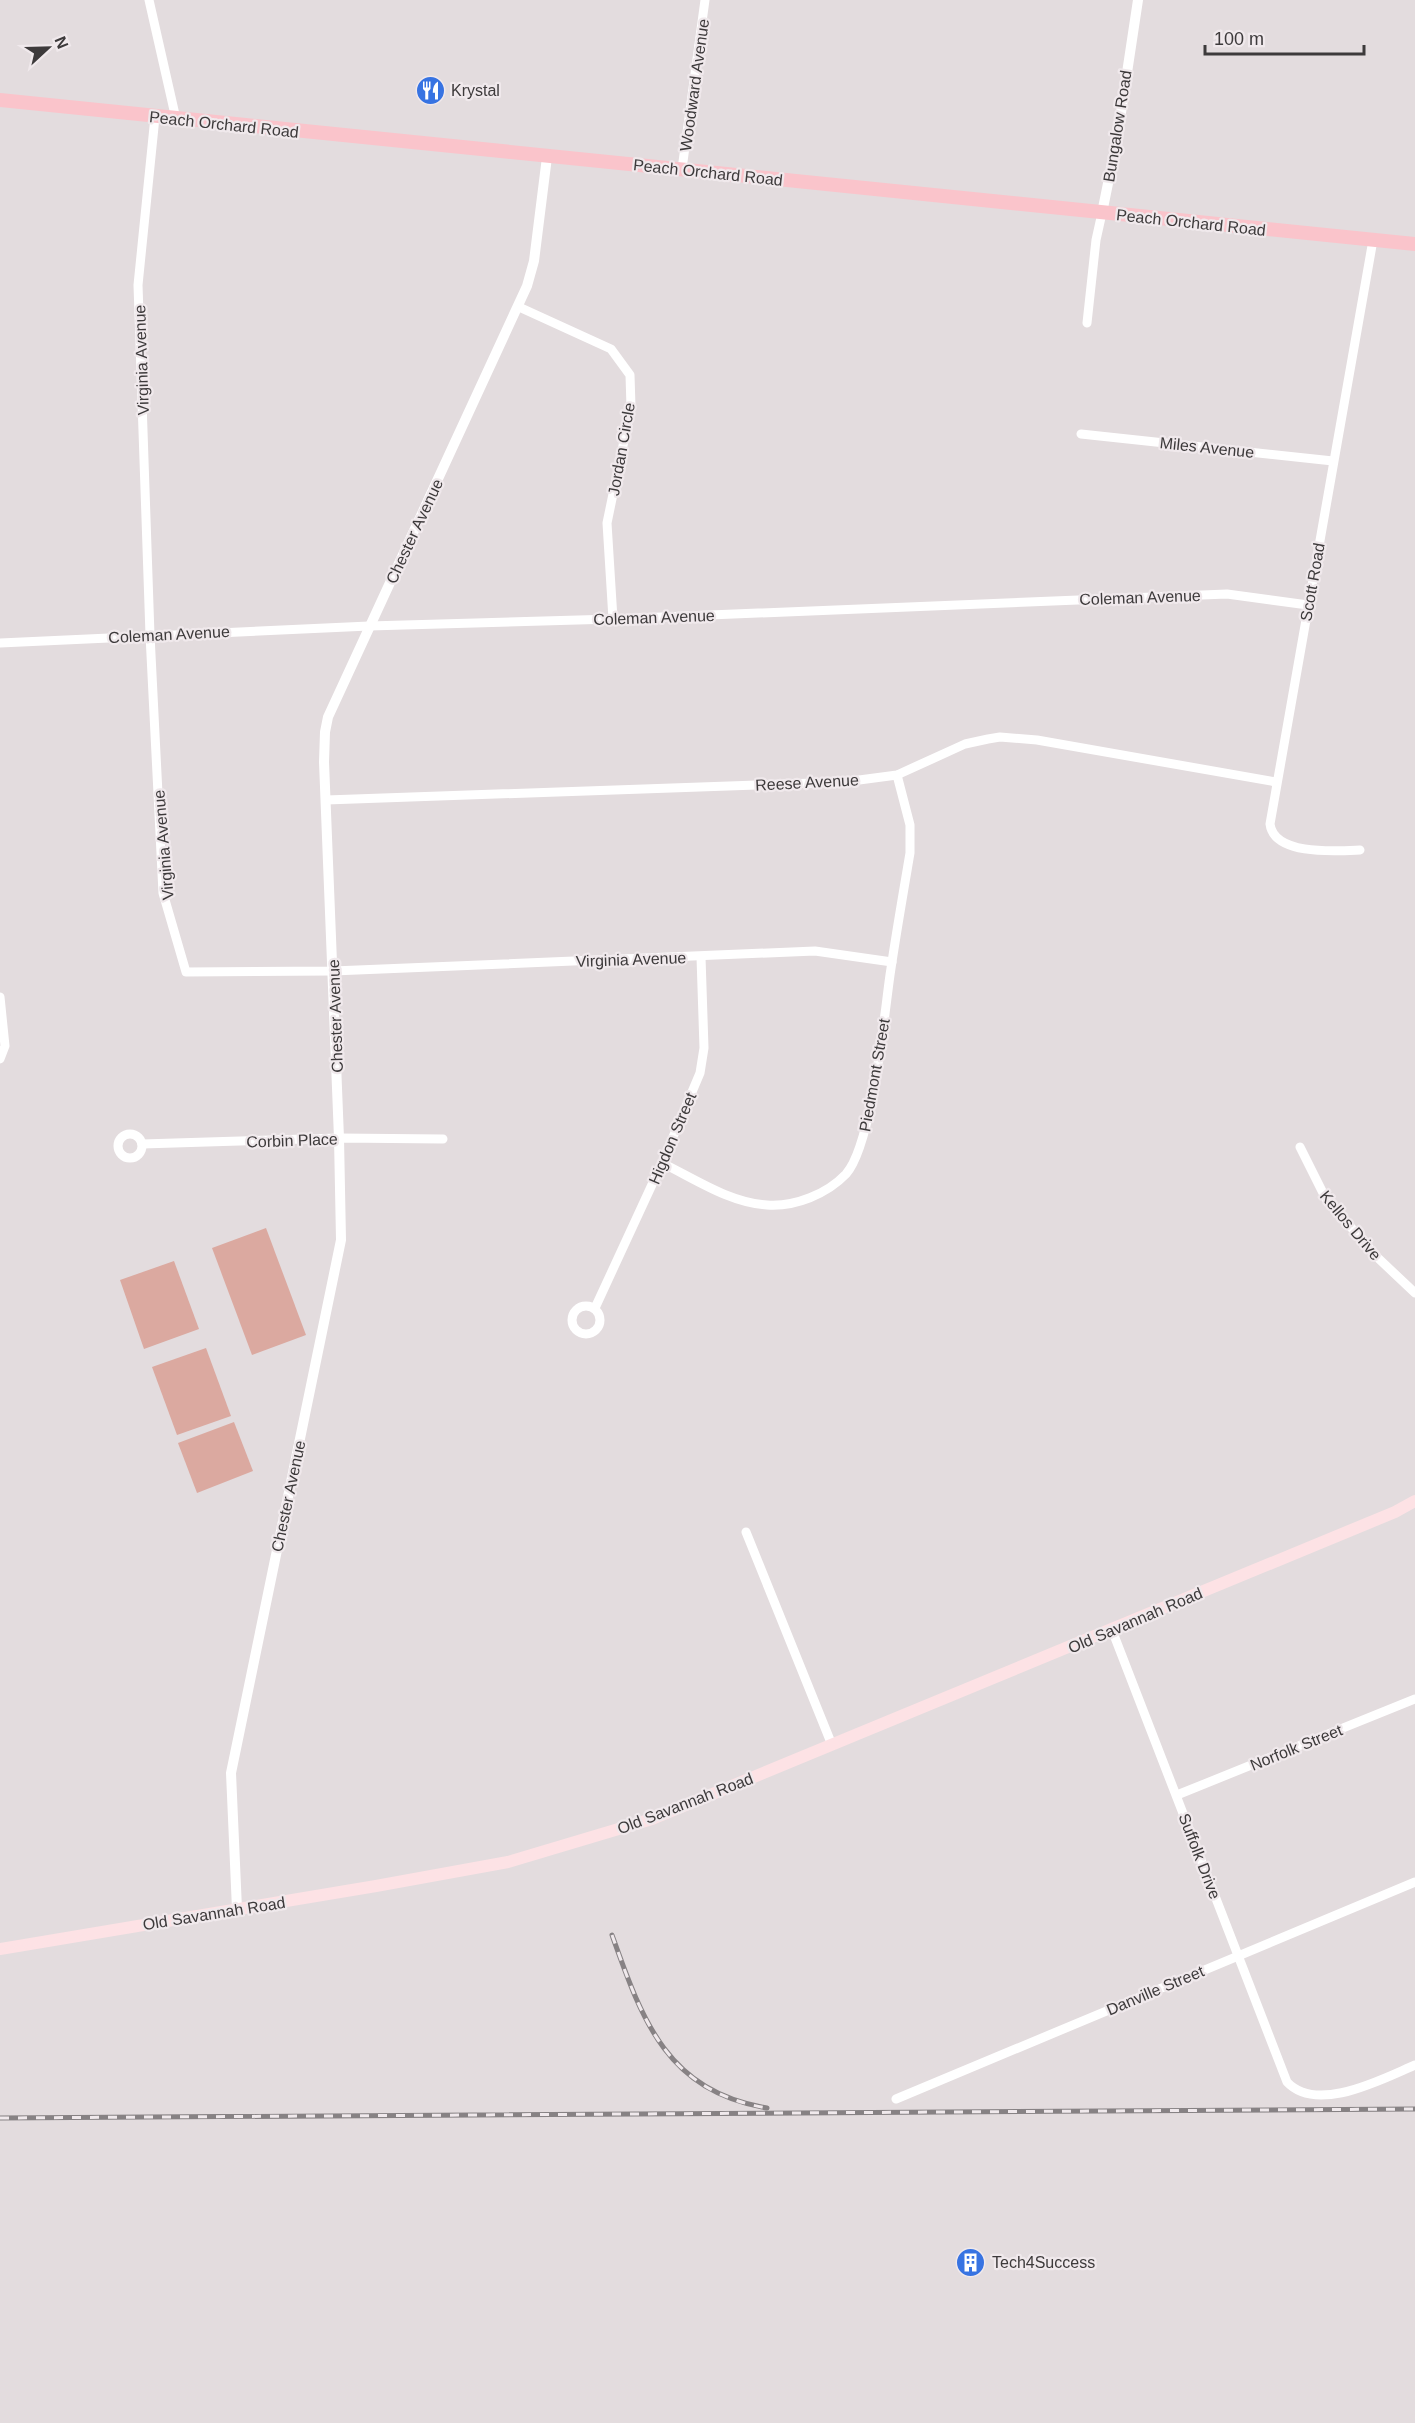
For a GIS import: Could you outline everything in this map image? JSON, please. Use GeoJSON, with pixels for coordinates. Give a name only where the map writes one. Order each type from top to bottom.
{"type":"FeatureCollection","features":[{"type":"Feature","properties":{"kind":"main road","name":"Peach Orchard Road"},"geometry":{"type":"LineString","coordinates":[[0,100],[1415,244]]}},
{"type":"Feature","properties":{"kind":"main road","name":"Old Savannah Road"},"geometry":{"type":"LineString","coordinates":[[0,1949],[497,1864],[560,1848],[652,1819],[1112,1630],[1415,1501]]}},
{"type":"Feature","properties":{"kind":"street"},"geometry":{"type":"LineString","coordinates":[[149,0],[176,119]]}},
{"type":"Feature","properties":{"kind":"street","name":"Woodward Avenue"},"geometry":{"type":"LineString","coordinates":[[682,170],[705,0]]}},
{"type":"Feature","properties":{"kind":"street","name":"Bungalow Road"},"geometry":{"type":"LineString","coordinates":[[1087,323],[1096,240],[1117,139],[1138,0]]}},
{"type":"Feature","properties":{"kind":"street","name":"Virginia Avenue"},"geometry":{"type":"LineString","coordinates":[[155,117],[138,285],[150,635],[163,893],[186,972],[333,971],[815,951],[892,962]]}},
{"type":"Feature","properties":{"kind":"street","name":"Chester Avenue"},"geometry":{"type":"LineString","coordinates":[[237,1909],[231,1773],[341,1240],[324,742],[328,717],[519,307],[534,261],[547,157]]}},
{"type":"Feature","properties":{"kind":"street","name":"Scott Road"},"geometry":{"type":"LineString","coordinates":[[1360,850],[1335,851],[1301,848],[1277,838],[1270,824],[1373,240]]}},
{"type":"Feature","properties":{"kind":"street","name":"Jordan Circle"},"geometry":{"type":"LineString","coordinates":[[519,307],[611,349],[630,375],[631,407],[607,522],[614,619]]}},
{"type":"Feature","properties":{"kind":"street","name":"Miles Avenue"},"geometry":{"type":"LineString","coordinates":[[1081,434],[1333,461]]}},
{"type":"Feature","properties":{"kind":"street","name":"Coleman Avenue"},"geometry":{"type":"LineString","coordinates":[[0,643],[369,626],[614,619],[1227,594],[1308,605]]}},
{"type":"Feature","properties":{"kind":"street","name":"Reese Avenue"},"geometry":{"type":"LineString","coordinates":[[326,800],[844,782],[897,775],[965,744],[1000,737],[1036,740],[1276,782]]}},
{"type":"Feature","properties":{"kind":"street","name":"Piedmont Street"},"geometry":{"type":"LineString","coordinates":[[662,1163],[736,1199],[770,1206],[807,1199],[826,1189],[846,1173],[855,1158],[863,1136],[875,1077],[910,842],[910,825],[897,775]]}},
{"type":"Feature","properties":{"kind":"street","name":"Higdon Street"},"geometry":{"type":"LineString","coordinates":[[595,1308],[662,1163],[700,1073],[703,1061],[701,957]]}},
{"type":"Feature","properties":{"kind":"street"},"geometry":{"type":"LineString","coordinates":[[0,997],[5,1046],[0,1059]]}},
{"type":"Feature","properties":{"kind":"street","name":"Corbin Place"},"geometry":{"type":"LineString","coordinates":[[142,1144],[339,1138],[443,1139]]}},
{"type":"Feature","properties":{"kind":"street","name":"Kellos Drive"},"geometry":{"type":"LineString","coordinates":[[1300,1147],[1326,1199],[1378,1258],[1415,1293]]}},
{"type":"Feature","properties":{"kind":"street"},"geometry":{"type":"LineString","coordinates":[[746,1532],[832,1745]]}},
{"type":"Feature","properties":{"kind":"street","name":"Suffolk Drive"},"geometry":{"type":"LineString","coordinates":[[1112,1630],[1287,2082],[1293,2089],[1303,2094],[1339,2094],[1415,2065]]}},
{"type":"Feature","properties":{"kind":"street","name":"Norfolk Street"},"geometry":{"type":"LineString","coordinates":[[1177,1795],[1415,1699]]}},
{"type":"Feature","properties":{"kind":"street","name":"Danville Street"},"geometry":{"type":"LineString","coordinates":[[896,2099],[1415,1882]]}},
{"type":"Feature","properties":{"kind":"shaded area"},"geometry":{"type":"Polygon","coordinates":[[[266,1228],[306,1335],[252,1355],[212,1248],[266,1228]]]}},
{"type":"Feature","properties":{"kind":"shaded area"},"geometry":{"type":"Polygon","coordinates":[[[174,1261],[199,1329],[144,1349],[120,1280],[174,1261]]]}},
{"type":"Feature","properties":{"kind":"shaded area"},"geometry":{"type":"Polygon","coordinates":[[[206,1348],[231,1416],[177,1435],[152,1367],[206,1348]]]}},
{"type":"Feature","properties":{"kind":"shaded area"},"geometry":{"type":"Polygon","coordinates":[[[234,1422],[253,1471],[197,1493],[178,1443],[234,1422]]]}},
{"type":"Feature","properties":{"kind":"railway"},"geometry":{"type":"LineString","coordinates":[[612,1935],[648,2022],[663,2047],[681,2068],[704,2086],[733,2099],[767,2108]]}},
{"type":"Feature","properties":{"kind":"railway"},"geometry":{"type":"LineString","coordinates":[[0,2118],[1415,2109]]}},
{"type":"Feature","properties":{"kind":"place","name":"Krystal"},"geometry":{"type":"Point","coordinates":[430,90]}},
{"type":"Feature","properties":{"kind":"place","name":"Tech4Success"},"geometry":{"type":"Point","coordinates":[971,2262]}}]}
